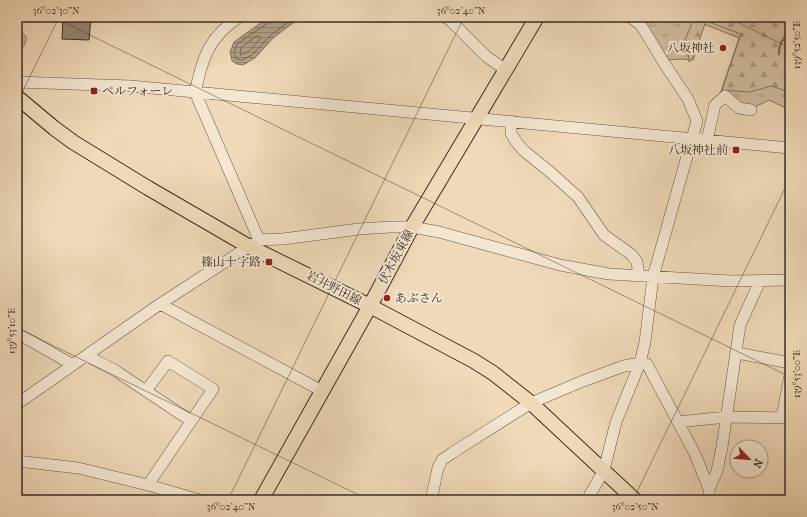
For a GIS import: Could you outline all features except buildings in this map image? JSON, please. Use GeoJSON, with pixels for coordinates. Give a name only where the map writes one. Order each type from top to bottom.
{"type":"FeatureCollection","features":[{"type":"Feature","properties":{"kind":"main road","name":"伏木坂東線"},"geometry":{"type":"LineString","coordinates":[[261,500],[370,306],[412,227],[537,17]]}},
{"type":"Feature","properties":{"kind":"main road","name":"岩井野田線"},"geometry":{"type":"LineString","coordinates":[[17,96],[54,128],[95,157],[493,372],[531,403],[635,500]]}},
{"type":"Feature","properties":{"kind":"street"},"geometry":{"type":"LineString","coordinates":[[239,17],[222,30],[205,53],[195,92],[254,243]]}},
{"type":"Feature","properties":{"kind":"street"},"geometry":{"type":"LineString","coordinates":[[374,17],[388,17]]}},
{"type":"Feature","properties":{"kind":"street"},"geometry":{"type":"LineString","coordinates":[[445,17],[450,20],[487,57],[506,70]]}},
{"type":"Feature","properties":{"kind":"street"},"geometry":{"type":"LineString","coordinates":[[587,500],[604,470],[616,422],[640,362],[645,342],[653,277],[697,121],[688,99],[640,24],[630,17]]}},
{"type":"Feature","properties":{"kind":"street"},"geometry":{"type":"LineString","coordinates":[[17,82],[130,86],[790,148]]}},
{"type":"Feature","properties":{"kind":"street"},"geometry":{"type":"LineString","coordinates":[[707,140],[715,105],[725,96],[739,108],[751,110]]}},
{"type":"Feature","properties":{"kind":"street"},"geometry":{"type":"LineString","coordinates":[[511,121],[511,133],[523,150],[578,197],[604,235],[632,255],[637,262],[639,276]]}},
{"type":"Feature","properties":{"kind":"street"},"geometry":{"type":"LineString","coordinates":[[17,404],[160,304],[254,243],[360,229],[412,227],[439,232],[586,270],[609,274],[731,281],[790,280]]}},
{"type":"Feature","properties":{"kind":"street"},"geometry":{"type":"LineString","coordinates":[[709,494],[717,471],[722,447],[740,325],[760,281]]}},
{"type":"Feature","properties":{"kind":"street"},"geometry":{"type":"LineString","coordinates":[[160,304],[322,392]]}},
{"type":"Feature","properties":{"kind":"street"},"geometry":{"type":"LineString","coordinates":[[17,333],[73,365]]}},
{"type":"Feature","properties":{"kind":"street"},"geometry":{"type":"LineString","coordinates":[[737,353],[790,363]]}},
{"type":"Feature","properties":{"kind":"street"},"geometry":{"type":"LineString","coordinates":[[87,356],[116,371],[191,421]]}},
{"type":"Feature","properties":{"kind":"street"},"geometry":{"type":"LineString","coordinates":[[146,391],[168,361],[213,389],[148,485]]}},
{"type":"Feature","properties":{"kind":"street"},"geometry":{"type":"LineString","coordinates":[[431,500],[438,468],[442,460],[531,403],[583,381],[624,366],[640,362],[647,364],[695,454],[709,494]]}},
{"type":"Feature","properties":{"kind":"street"},"geometry":{"type":"LineString","coordinates":[[678,422],[727,417],[786,418],[790,375]]}},
{"type":"Feature","properties":{"kind":"street"},"geometry":{"type":"LineString","coordinates":[[17,461],[78,468],[148,485],[200,500]]}},
{"type":"Feature","properties":{"kind":"green space"},"geometry":{"type":"Polygon","coordinates":[[[636,17],[790,17],[790,110],[769,100],[753,108],[720,94],[739,38],[704,24],[693,60],[668,60],[636,17]]]}},
{"type":"Feature","properties":{"kind":"green space"},"geometry":{"type":"Polygon","coordinates":[[[691,17],[790,17],[790,92],[771,86],[750,92],[722,90],[741,34],[706,21],[694,56],[689,62],[688,51],[684,42],[691,26],[691,17]]]}},
{"type":"Feature","properties":{"kind":"green space"},"geometry":{"type":"Polygon","coordinates":[[[17,26],[26,37],[26,41],[21,48],[17,50],[17,26]]]}},
{"type":"Feature","properties":{"kind":"water"},"geometry":{"type":"Polygon","coordinates":[[[269,17],[301,17],[273,38],[255,58],[243,65],[232,61],[230,52],[234,42],[269,17]]]}},
{"type":"Feature","properties":{"kind":"waterway"},"geometry":{"type":"LineString","coordinates":[[779,54],[782,42],[790,33]]}},
{"type":"Feature","properties":{"kind":"place","name":"八坂神社"},"geometry":{"type":"Point","coordinates":[723,48]}},
{"type":"Feature","properties":{"kind":"place","name":"ベルフォーレ"},"geometry":{"type":"Point","coordinates":[94,91]}},
{"type":"Feature","properties":{"kind":"place","name":"八坂神社前"},"geometry":{"type":"Point","coordinates":[736,150]}},
{"type":"Feature","properties":{"kind":"place","name":"篠山十字路"},"geometry":{"type":"Point","coordinates":[269,262]}},
{"type":"Feature","properties":{"kind":"place","name":"あぶさん"},"geometry":{"type":"Point","coordinates":[387,298]}}]}
